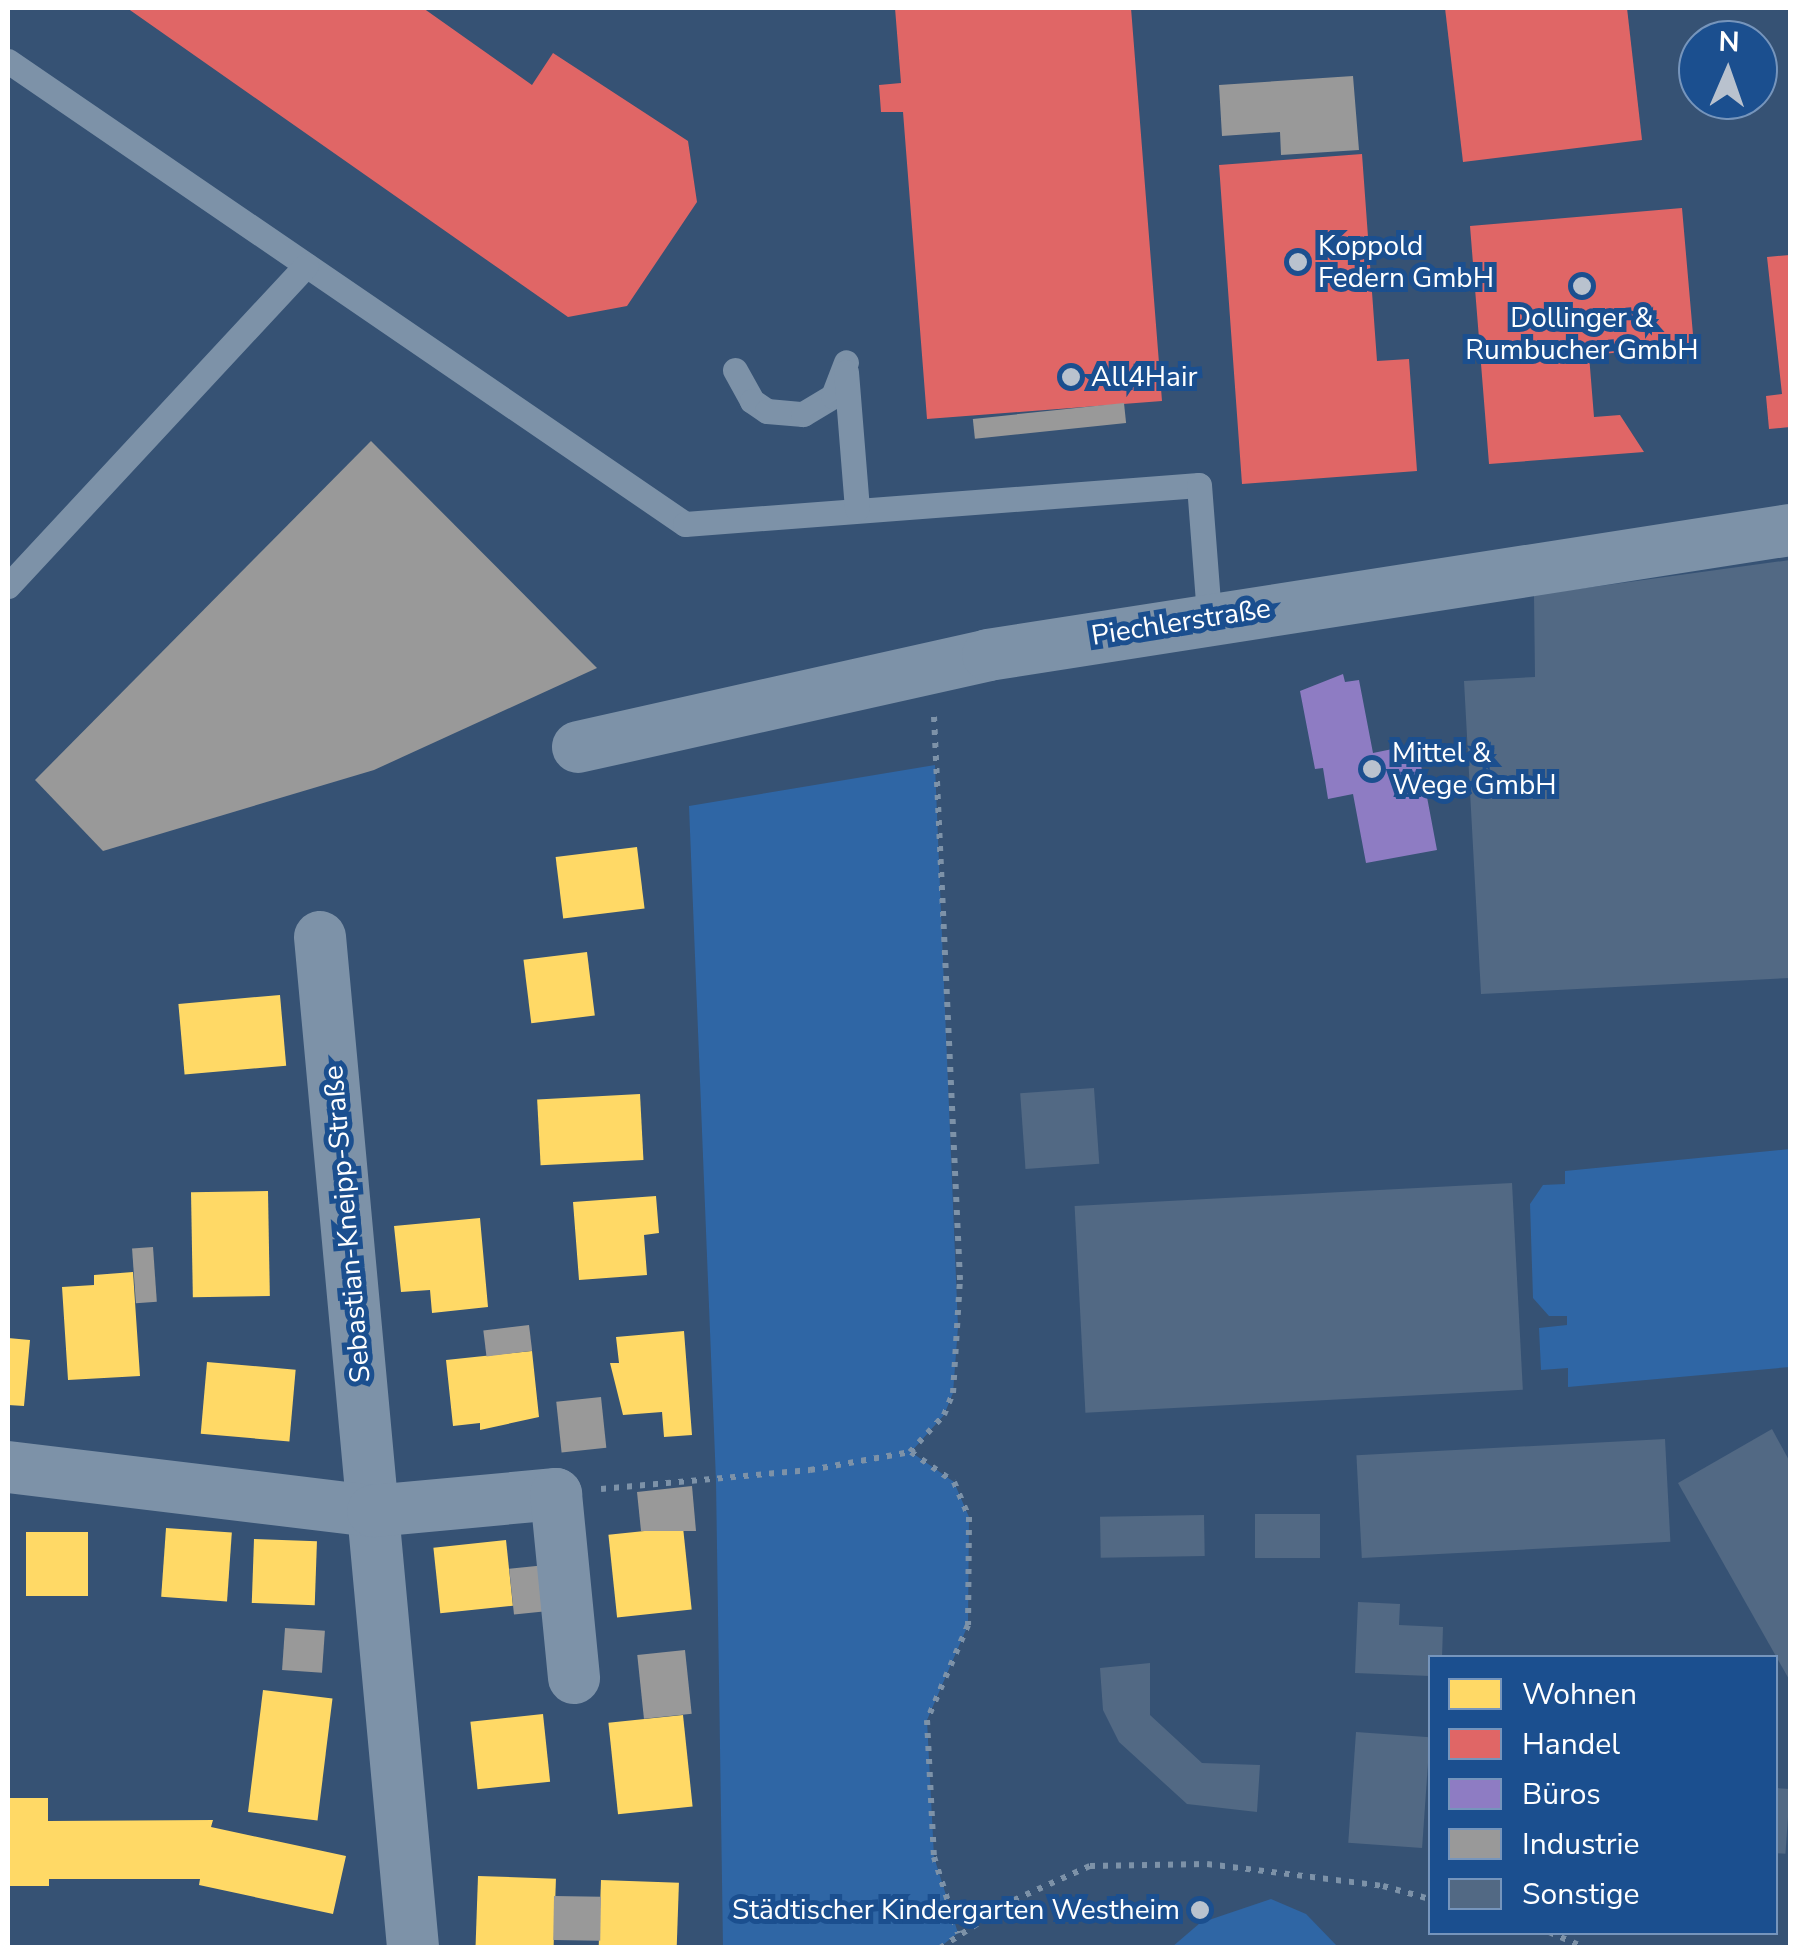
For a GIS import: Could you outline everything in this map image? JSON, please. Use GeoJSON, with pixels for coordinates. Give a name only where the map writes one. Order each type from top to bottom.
{"type":"FeatureCollection","features":[{"type":"Feature","properties":{"kind":"street","name":"Piechlerstraße"},"geometry":{"type":"LineString","coordinates":[[578,747],[932,666],[1209,616],[1790,530]]}},
{"type":"Feature","properties":{"kind":"street","name":"Sebastian-Kneipp-Straße"},"geometry":{"type":"LineString","coordinates":[[320,938],[412,1948]]}},
{"type":"Feature","properties":{"kind":"street"},"geometry":{"type":"LineString","coordinates":[[8,1467],[373,1511],[556,1494],[574,1678]]}},
{"type":"Feature","properties":{"kind":"lane"},"geometry":{"type":"LineString","coordinates":[[8,61],[685,524],[1200,485],[1209,616]]}},
{"type":"Feature","properties":{"kind":"lane"},"geometry":{"type":"LineString","coordinates":[[8,586],[306,264]]}},
{"type":"Feature","properties":{"kind":"lane"},"geometry":{"type":"LineString","coordinates":[[735,370],[752,401],[767,411],[802,414],[833,396],[846,362],[857,509]]}},
{"type":"Feature","properties":{"kind":"path"},"geometry":{"type":"LineString","coordinates":[[556,1494],[810,1470],[910,1452],[944,1415],[953,1393],[960,1280],[932,666]]}},
{"type":"Feature","properties":{"kind":"path"},"geometry":{"type":"LineString","coordinates":[[910,1452],[954,1482],[968,1518],[968,1625],[927,1720],[934,1857],[958,1933]]}},
{"type":"Feature","properties":{"kind":"path"},"geometry":{"type":"LineString","coordinates":[[940,1948],[958,1933],[1090,1866],[1137,1861],[1305,1876],[1428,1898]]}},
{"type":"Feature","properties":{"kind":"path"},"geometry":{"type":"LineString","coordinates":[[1556,1935],[1586,1948]]}},
{"type":"Feature","properties":{"kind":"shaded area"},"geometry":{"type":"Polygon","coordinates":[[[935,765],[958,1327],[953,1393],[944,1415],[911,1452],[954,1482],[969,1517],[968,1625],[927,1720],[934,1857],[958,1933],[940,1947],[723,1947],[716,1481],[689,806],[935,765]]]}},
{"type":"Feature","properties":{"kind":"shaded area"},"geometry":{"type":"Polygon","coordinates":[[[1790,1149],[1790,1367],[1568,1387],[1568,1368],[1541,1370],[1539,1328],[1567,1325],[1567,1316],[1549,1316],[1533,1298],[1530,1204],[1543,1185],[1565,1184],[1565,1171],[1790,1149]]]}},
{"type":"Feature","properties":{"kind":"shaded area"},"geometry":{"type":"Polygon","coordinates":[[[1271,1899],[1306,1914],[1338,1947],[1172,1947],[1200,1923],[1271,1899]]]}},
{"type":"Feature","properties":{"kind":"building: Wohnen"},"geometry":{"type":"Polygon","coordinates":[[[637,847],[645,909],[563,919],[556,857],[637,847]]]}},
{"type":"Feature","properties":{"kind":"building: Wohnen"},"geometry":{"type":"Polygon","coordinates":[[[587,952],[595,1016],[531,1023],[523,960],[587,952]]]}},
{"type":"Feature","properties":{"kind":"building: Wohnen"},"geometry":{"type":"Polygon","coordinates":[[[280,995],[286,1066],[185,1075],[178,1004],[280,995]]]}},
{"type":"Feature","properties":{"kind":"building: Wohnen"},"geometry":{"type":"Polygon","coordinates":[[[640,1094],[643,1160],[541,1165],[537,1099],[640,1094]]]}},
{"type":"Feature","properties":{"kind":"building: Wohnen"},"geometry":{"type":"Polygon","coordinates":[[[268,1191],[270,1296],[193,1297],[191,1192],[268,1191]]]}},
{"type":"Feature","properties":{"kind":"building: Wohnen"},"geometry":{"type":"Polygon","coordinates":[[[656,1196],[659,1233],[644,1235],[647,1275],[579,1280],[573,1202],[656,1196]]]}},
{"type":"Feature","properties":{"kind":"building: Wohnen"},"geometry":{"type":"Polygon","coordinates":[[[480,1218],[488,1307],[432,1313],[430,1290],[401,1292],[394,1226],[480,1218]]]}},
{"type":"Feature","properties":{"kind":"building: Wohnen"},"geometry":{"type":"Polygon","coordinates":[[[133,1272],[140,1376],[68,1380],[62,1287],[94,1285],[94,1275],[133,1272]]]}},
{"type":"Feature","properties":{"kind":"building: Wohnen"},"geometry":{"type":"Polygon","coordinates":[[[684,1331],[692,1435],[664,1437],[662,1412],[623,1415],[610,1363],[619,1363],[616,1337],[684,1331]]]}},
{"type":"Feature","properties":{"kind":"building: Wohnen"},"geometry":{"type":"Polygon","coordinates":[[[8,1338],[30,1340],[24,1406],[8,1405],[8,1338]]]}},
{"type":"Feature","properties":{"kind":"building: Wohnen"},"geometry":{"type":"Polygon","coordinates":[[[532,1351],[539,1417],[480,1430],[480,1423],[453,1426],[446,1360],[532,1351]]]}},
{"type":"Feature","properties":{"kind":"building: Wohnen"},"geometry":{"type":"Polygon","coordinates":[[[207,1362],[296,1370],[289,1441],[201,1434],[207,1362]]]}},
{"type":"Feature","properties":{"kind":"building: Wohnen"},"geometry":{"type":"Polygon","coordinates":[[[683,1527],[692,1610],[617,1617],[608,1535],[683,1527]]]}},
{"type":"Feature","properties":{"kind":"building: Wohnen"},"geometry":{"type":"Polygon","coordinates":[[[166,1528],[232,1533],[227,1601],[161,1597],[166,1528]]]}},
{"type":"Feature","properties":{"kind":"building: Wohnen"},"geometry":{"type":"Polygon","coordinates":[[[26,1532],[88,1532],[88,1596],[26,1596],[26,1532]]]}},
{"type":"Feature","properties":{"kind":"building: Wohnen"},"geometry":{"type":"Polygon","coordinates":[[[254,1539],[317,1541],[315,1605],[252,1603],[254,1539]]]}},
{"type":"Feature","properties":{"kind":"building: Wohnen"},"geometry":{"type":"Polygon","coordinates":[[[506,1540],[513,1606],[440,1613],[433,1548],[506,1540]]]}},
{"type":"Feature","properties":{"kind":"building: Wohnen"},"geometry":{"type":"Polygon","coordinates":[[[263,1690],[332,1699],[317,1821],[248,1812],[263,1690]]]}},
{"type":"Feature","properties":{"kind":"building: Wohnen"},"geometry":{"type":"Polygon","coordinates":[[[543,1714],[550,1782],[478,1789],[470,1722],[543,1714]]]}},
{"type":"Feature","properties":{"kind":"building: Wohnen"},"geometry":{"type":"Polygon","coordinates":[[[683,1715],[693,1806],[618,1814],[608,1723],[683,1715]]]}},
{"type":"Feature","properties":{"kind":"building: Wohnen"},"geometry":{"type":"Polygon","coordinates":[[[8,1798],[48,1798],[48,1821],[213,1820],[211,1827],[346,1856],[333,1914],[199,1885],[200,1879],[49,1879],[49,1886],[8,1886],[8,1798]]]}},
{"type":"Feature","properties":{"kind":"building: Wohnen"},"geometry":{"type":"Polygon","coordinates":[[[478,1876],[556,1879],[554,1948],[475,1948],[478,1876]]]}},
{"type":"Feature","properties":{"kind":"building: Wohnen"},"geometry":{"type":"Polygon","coordinates":[[[601,1880],[679,1883],[677,1948],[599,1948],[601,1880]]]}},
{"type":"Feature","properties":{"kind":"building: Handel"},"geometry":{"type":"Polygon","coordinates":[[[127,8],[423,8],[532,85],[553,53],[688,141],[697,202],[627,306],[568,317],[127,8]]]}},
{"type":"Feature","properties":{"kind":"building: Handel"},"geometry":{"type":"Polygon","coordinates":[[[895,8],[1131,8],[1162,401],[927,419],[903,112],[881,112],[879,85],[901,83],[895,8]]]}},
{"type":"Feature","properties":{"kind":"building: Handel"},"geometry":{"type":"Polygon","coordinates":[[[1445,8],[1627,8],[1642,140],[1463,162],[1445,8]]]}},
{"type":"Feature","properties":{"kind":"building: Handel","name":"Koppold Federn GmbH"},"geometry":{"type":"Polygon","coordinates":[[[1362,154],[1377,361],[1409,359],[1417,471],[1242,484],[1219,165],[1362,154]]]}},
{"type":"Feature","properties":{"kind":"building: Handel","name":"Dollinger & Rumbucher GmbH"},"geometry":{"type":"Polygon","coordinates":[[[1682,208],[1694,346],[1589,355],[1594,417],[1620,415],[1644,452],[1489,464],[1470,226],[1682,208]]]}},
{"type":"Feature","properties":{"kind":"building: Handel"},"geometry":{"type":"Polygon","coordinates":[[[1790,255],[1790,427],[1769,429],[1766,396],[1782,394],[1767,257],[1790,255]]]}},
{"type":"Feature","properties":{"kind":"building: Büros","name":"Mittel & Wege GmbH"},"geometry":{"type":"Polygon","coordinates":[[[1343,674],[1345,682],[1359,680],[1373,753],[1417,744],[1437,850],[1366,863],[1353,794],[1328,799],[1323,768],[1315,769],[1300,691],[1343,674]]]}},
{"type":"Feature","properties":{"kind":"building: Industrie"},"geometry":{"type":"Polygon","coordinates":[[[1353,76],[1359,150],[1281,155],[1280,132],[1222,136],[1219,85],[1353,76]]]}},
{"type":"Feature","properties":{"kind":"building: Industrie"},"geometry":{"type":"Polygon","coordinates":[[[1124,403],[1126,423],[975,439],[973,419],[1124,403]]]}},
{"type":"Feature","properties":{"kind":"building: Industrie"},"geometry":{"type":"Polygon","coordinates":[[[371,441],[597,668],[374,770],[103,851],[35,780],[371,441]]]}},
{"type":"Feature","properties":{"kind":"building: Industrie"},"geometry":{"type":"Polygon","coordinates":[[[153,1247],[157,1302],[136,1303],[132,1248],[153,1247]]]}},
{"type":"Feature","properties":{"kind":"building: Industrie"},"geometry":{"type":"Polygon","coordinates":[[[529,1325],[532,1351],[487,1356],[483,1331],[529,1325]]]}},
{"type":"Feature","properties":{"kind":"building: Industrie"},"geometry":{"type":"Polygon","coordinates":[[[601,1397],[606,1448],[562,1452],[556,1402],[601,1397]]]}},
{"type":"Feature","properties":{"kind":"building: Industrie"},"geometry":{"type":"Polygon","coordinates":[[[692,1486],[696,1531],[641,1531],[637,1492],[692,1486]]]}},
{"type":"Feature","properties":{"kind":"building: Industrie"},"geometry":{"type":"Polygon","coordinates":[[[546,1565],[551,1611],[514,1615],[509,1569],[546,1565]]]}},
{"type":"Feature","properties":{"kind":"building: Industrie"},"geometry":{"type":"Polygon","coordinates":[[[285,1628],[325,1631],[322,1673],[282,1670],[285,1628]]]}},
{"type":"Feature","properties":{"kind":"building: Industrie"},"geometry":{"type":"Polygon","coordinates":[[[685,1650],[692,1714],[644,1719],[637,1655],[685,1650]]]}},
{"type":"Feature","properties":{"kind":"building: Industrie"},"geometry":{"type":"Polygon","coordinates":[[[554,1896],[601,1897],[600,1941],[553,1940],[554,1896]]]}},
{"type":"Feature","properties":{"kind":"building: Sonstige"},"geometry":{"type":"Polygon","coordinates":[[[1790,560],[1790,978],[1481,994],[1464,681],[1535,677],[1534,595],[1790,560]]]}},
{"type":"Feature","properties":{"kind":"building: Sonstige"},"geometry":{"type":"Polygon","coordinates":[[[1094,1088],[1099,1164],[1025,1169],[1020,1093],[1094,1088]]]}},
{"type":"Feature","properties":{"kind":"building: Sonstige"},"geometry":{"type":"Polygon","coordinates":[[[1512,1183],[1523,1390],[1085,1413],[1075,1206],[1512,1183]]]}},
{"type":"Feature","properties":{"kind":"building: Sonstige"},"geometry":{"type":"Polygon","coordinates":[[[1772,1429],[1790,1462],[1790,1681],[1778,1655],[1678,1483],[1772,1429]]]}},
{"type":"Feature","properties":{"kind":"building: Sonstige"},"geometry":{"type":"Polygon","coordinates":[[[1665,1439],[1670,1542],[1362,1558],[1356,1455],[1665,1439]]]}},
{"type":"Feature","properties":{"kind":"building: Sonstige"},"geometry":{"type":"Polygon","coordinates":[[[1255,1514],[1320,1514],[1320,1558],[1255,1558],[1255,1514]]]}},
{"type":"Feature","properties":{"kind":"building: Sonstige"},"geometry":{"type":"Polygon","coordinates":[[[1204,1515],[1205,1556],[1101,1558],[1100,1517],[1204,1515]]]}},
{"type":"Feature","properties":{"kind":"building: Sonstige"},"geometry":{"type":"Polygon","coordinates":[[[1358,1602],[1400,1604],[1399,1625],[1443,1627],[1442,1655],[1428,1655],[1428,1676],[1355,1673],[1358,1602]]]}},
{"type":"Feature","properties":{"kind":"building: Sonstige"},"geometry":{"type":"Polygon","coordinates":[[[1150,1663],[1150,1715],[1202,1763],[1260,1765],[1257,1812],[1187,1804],[1119,1742],[1103,1710],[1100,1668],[1150,1663]]]}},
{"type":"Feature","properties":{"kind":"building: Sonstige"},"geometry":{"type":"Polygon","coordinates":[[[1356,1732],[1428,1737],[1422,1848],[1348,1843],[1356,1732]]]}},
{"type":"Feature","properties":{"kind":"building: Sonstige"},"geometry":{"type":"Polygon","coordinates":[[[1778,1788],[1790,1789],[1785,1854],[1778,1853],[1778,1788]]]}},
{"type":"Feature","properties":{"kind":"place","name":"Koppold Federn GmbH"},"geometry":{"type":"Point","coordinates":[1298,262]}},
{"type":"Feature","properties":{"kind":"place","name":"Dollinger & Rumbucher GmbH"},"geometry":{"type":"Point","coordinates":[1582,286]}},
{"type":"Feature","properties":{"kind":"place","name":"All4Hair"},"geometry":{"type":"Point","coordinates":[1071,377]}},
{"type":"Feature","properties":{"kind":"place","name":"Mittel & Wege GmbH"},"geometry":{"type":"Point","coordinates":[1372,769]}},
{"type":"Feature","properties":{"kind":"place","name":"Städtischer Kindergarten Westheim"},"geometry":{"type":"Point","coordinates":[1200,1910]}}]}
